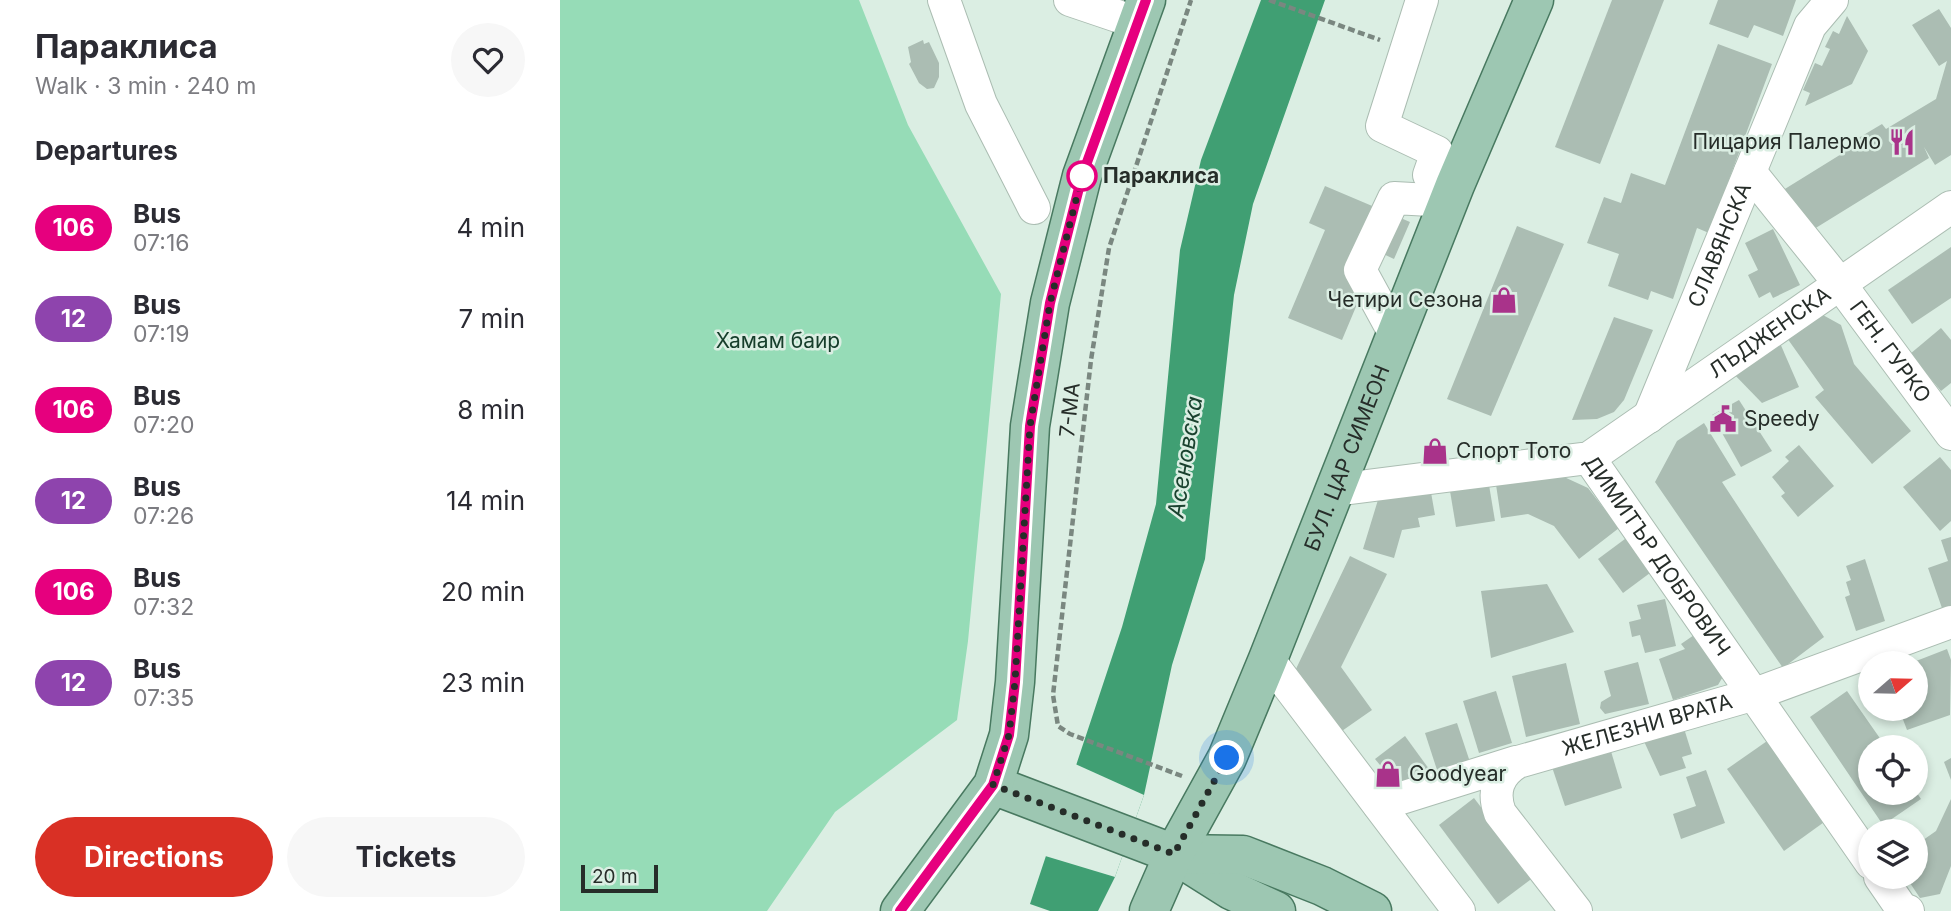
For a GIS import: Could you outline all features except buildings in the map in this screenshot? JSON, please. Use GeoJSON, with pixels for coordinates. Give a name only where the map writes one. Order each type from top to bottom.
{"type":"FeatureCollection","features":[{"type":"Feature","properties":{"kind":"main road","name":"БУЛ. ЦАР СИМЕОН"},"geometry":{"type":"LineString","coordinates":[[1149,911],[1174,854],[1227,758],[1452,193],[1534,0]]}},
{"type":"Feature","properties":{"kind":"main road"},"geometry":{"type":"LineString","coordinates":[[900,911],[993,785],[1009,735],[1015,682],[1030,426],[1050,303],[1082,176],[1142,11]]}},
{"type":"Feature","properties":{"kind":"main road"},"geometry":{"type":"LineString","coordinates":[[993,785],[1174,854],[1231,890],[1276,911]]}},
{"type":"Feature","properties":{"kind":"main road"},"geometry":{"type":"LineString","coordinates":[[1174,854],[1243,855],[1322,886],[1372,911]]}},
{"type":"Feature","properties":{"kind":"street"},"geometry":{"type":"LineString","coordinates":[[944,0],[981,104],[1034,208]]}},
{"type":"Feature","properties":{"kind":"street"},"geometry":{"type":"LineString","coordinates":[[1070,0],[1142,11]]}},
{"type":"Feature","properties":{"kind":"street"},"geometry":{"type":"LineString","coordinates":[[1422,0],[1404,49],[1382,126],[1437,152],[1429,175],[1452,193]]}},
{"type":"Feature","properties":{"kind":"street","name":"СЛАВЯНСКА"},"geometry":{"type":"LineString","coordinates":[[1648,417],[1810,26],[1832,0]]}},
{"type":"Feature","properties":{"kind":"street","name":"ГЕН. ГУРКО"},"geometry":{"type":"LineString","coordinates":[[1750,172],[1840,284],[1951,434]]}},
{"type":"Feature","properties":{"kind":"street"},"geometry":{"type":"LineString","coordinates":[[1396,336],[1360,270],[1394,198],[1452,193]]}},
{"type":"Feature","properties":{"kind":"street","name":"ЛЪДЖЕНСКА"},"geometry":{"type":"LineString","coordinates":[[1589,458],[1951,207]]}},
{"type":"Feature","properties":{"kind":"street","name":"ДИМИТЪР ДОБРОВИЧ"},"geometry":{"type":"LineString","coordinates":[[1335,490],[1589,458],[1858,844]]}},
{"type":"Feature","properties":{"kind":"street","name":"ЖЕЛЕЗНИ ВРАТА"},"geometry":{"type":"LineString","coordinates":[[1379,805],[1755,694],[1951,622]]}},
{"type":"Feature","properties":{"kind":"street"},"geometry":{"type":"LineString","coordinates":[[1268,659],[1459,911]]}},
{"type":"Feature","properties":{"kind":"street"},"geometry":{"type":"LineString","coordinates":[[1518,762],[1508,767],[1497,784],[1496,804],[1500,813],[1576,911]]}},
{"type":"Feature","properties":{"kind":"street"},"geometry":{"type":"LineString","coordinates":[[1888,889],[1902,910]]}},
{"type":"Feature","properties":{"kind":"path","name":"7-МА"},"geometry":{"type":"LineString","coordinates":[[1160,766],[1070,734],[1058,726],[1053,695],[1091,360],[1107,260],[1191,0]]}},
{"type":"Feature","properties":{"kind":"path"},"geometry":{"type":"LineString","coordinates":[[1269,0],[1404,49]]}},
{"type":"Feature","properties":{"kind":"green space","name":"Хамам баир"},"geometry":{"type":"Polygon","coordinates":[[[560,0],[859,0],[908,125],[1001,294],[968,641],[957,720],[835,812],[767,911],[560,911],[560,0]]]}},
{"type":"Feature","properties":{"kind":"water","name":"Асеновска"},"geometry":{"type":"Polygon","coordinates":[[[1261,0],[1325,0],[1253,204],[1234,295],[1205,559],[1172,665],[1144,795],[1115,877],[1098,911],[1050,911],[1030,904],[1122,627],[1156,504],[1180,250],[1201,160],[1261,0]]]}},
{"type":"Feature","properties":{"kind":"pier"},"geometry":{"type":"Polygon","coordinates":[[[1073,763],[1144,795],[1115,877],[1042,855],[1073,763]]]}},
{"type":"Feature","properties":{"kind":"bus line","name":"106"},"geometry":{"type":"LineString","coordinates":[[900,911],[975,813],[993,785],[1009,735],[1015,682],[1030,426],[1050,303],[1082,176],[1146,0]]}},
{"type":"Feature","properties":{"kind":"place","name":"Пицария Палермо"},"geometry":{"type":"Point","coordinates":[1902,142]}},
{"type":"Feature","properties":{"kind":"place","name":"Параклиса"},"geometry":{"type":"Point","coordinates":[1082,176]}},
{"type":"Feature","properties":{"kind":"place","name":"Четири Сезона"},"geometry":{"type":"Point","coordinates":[1504,300]}},
{"type":"Feature","properties":{"kind":"place","name":"Speedy"},"geometry":{"type":"Point","coordinates":[1723,419]}},
{"type":"Feature","properties":{"kind":"place","name":"Спорт Тото"},"geometry":{"type":"Point","coordinates":[1435,451]}},
{"type":"Feature","properties":{"kind":"place","name":"Goodyear"},"geometry":{"type":"Point","coordinates":[1388,774]}},
{"type":"Feature","properties":{"kind":"route"},"geometry":{"type":"LineString","coordinates":[[1082,176],[1050,303],[1030,426],[1015,682],[1009,735],[993,785],[1174,854],[1227,758]]}}]}
